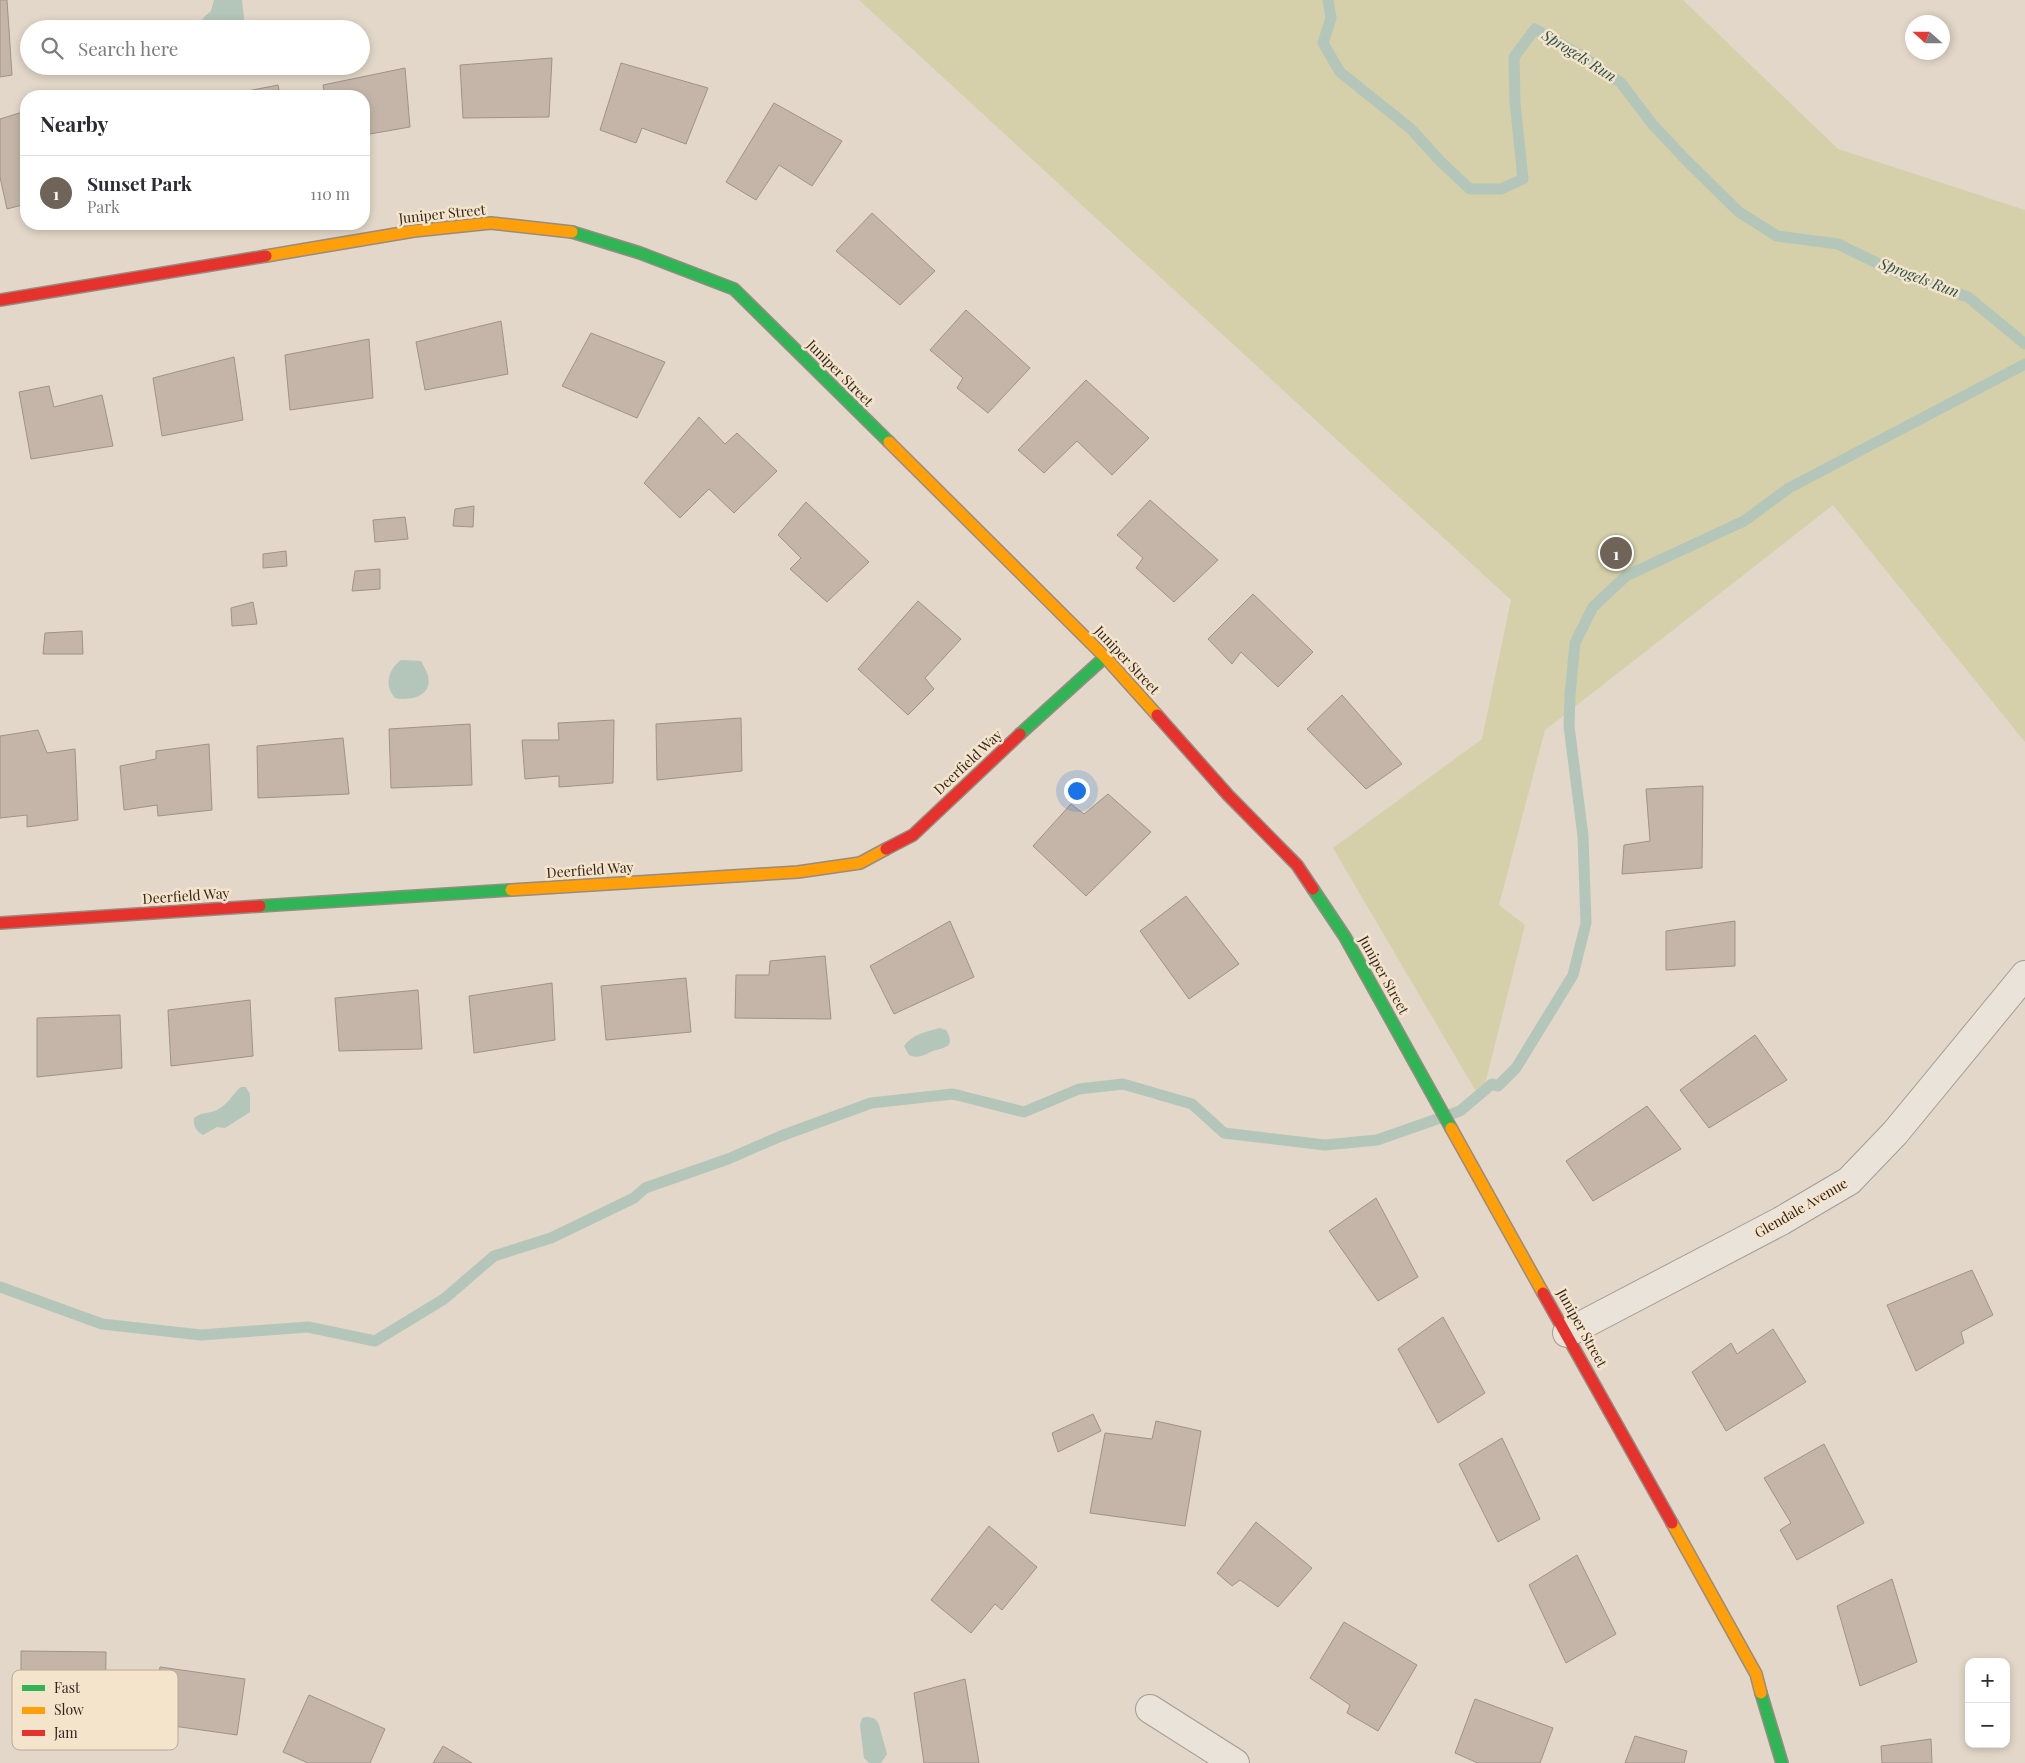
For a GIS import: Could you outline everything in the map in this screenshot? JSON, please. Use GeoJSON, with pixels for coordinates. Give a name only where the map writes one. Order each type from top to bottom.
{"type":"FeatureCollection","features":[{"type":"Feature","properties":{"kind":"street","name":"Juniper Street"},"geometry":{"type":"LineString","coordinates":[[0,300],[414,231],[491,223],[568,231],[640,253],[734,289],[1105,657],[1228,795],[1298,865],[1345,937],[1756,1674],[1782,1763]]}},
{"type":"Feature","properties":{"kind":"street","name":"Deerfield Way"},"geometry":{"type":"LineString","coordinates":[[0,923],[798,872],[860,863],[913,836],[965,785],[1105,657]]}},
{"type":"Feature","properties":{"kind":"street","name":"Glendale Avenue"},"geometry":{"type":"LineString","coordinates":[[1567,1333],[1781,1221],[1850,1181],[1895,1133],[2025,975]]}},
{"type":"Feature","properties":{"kind":"street"},"geometry":{"type":"LineString","coordinates":[[1150,1709],[1235,1763]]}},
{"type":"Feature","properties":{"kind":"shaded area"},"geometry":{"type":"Polygon","coordinates":[[[214,0],[242,0],[244,20],[202,20],[211,11],[214,0]]]}},
{"type":"Feature","properties":{"kind":"shaded area"},"geometry":{"type":"Polygon","coordinates":[[[859,0],[1683,0],[1838,149],[2025,210],[2025,742],[1833,505],[1545,730],[1499,905],[1525,925],[1481,1100],[1333,848],[1482,739],[1511,600],[859,0]]]}},
{"type":"Feature","properties":{"kind":"shaded area"},"geometry":{"type":"Polygon","coordinates":[[[401,660],[421,661],[426,670],[429,683],[427,689],[419,696],[407,699],[395,698],[389,688],[390,673],[401,660]]]}},
{"type":"Feature","properties":{"kind":"shaded area"},"geometry":{"type":"Polygon","coordinates":[[[939,1028],[946,1030],[950,1040],[948,1045],[921,1056],[909,1055],[904,1046],[907,1042],[920,1034],[939,1028]]]}},
{"type":"Feature","properties":{"kind":"shaded area"},"geometry":{"type":"Polygon","coordinates":[[[241,1087],[246,1087],[250,1094],[250,1112],[225,1128],[217,1127],[203,1135],[199,1132],[195,1126],[194,1118],[200,1114],[221,1108],[241,1087]]]}},
{"type":"Feature","properties":{"kind":"shaded area"},"geometry":{"type":"Polygon","coordinates":[[[871,1717],[879,1725],[887,1754],[881,1763],[869,1763],[864,1758],[860,1725],[862,1718],[871,1717]]]}},
{"type":"Feature","properties":{"kind":"building"},"geometry":{"type":"Polygon","coordinates":[[[0,0],[7,0],[12,75],[0,77],[0,0]]]}},
{"type":"Feature","properties":{"kind":"building"},"geometry":{"type":"Polygon","coordinates":[[[552,58],[549,117],[463,118],[460,65],[552,58]]]}},
{"type":"Feature","properties":{"kind":"building"},"geometry":{"type":"Polygon","coordinates":[[[621,63],[708,88],[686,144],[642,128],[636,143],[600,130],[621,63]]]}},
{"type":"Feature","properties":{"kind":"building"},"geometry":{"type":"Polygon","coordinates":[[[405,68],[410,127],[370,134],[370,90],[324,90],[323,85],[405,68]]]}},
{"type":"Feature","properties":{"kind":"building"},"geometry":{"type":"Polygon","coordinates":[[[278,85],[279,90],[253,90],[278,85]]]}},
{"type":"Feature","properties":{"kind":"building"},"geometry":{"type":"Polygon","coordinates":[[[774,103],[842,141],[812,186],[779,165],[756,200],[726,182],[774,103]]]}},
{"type":"Feature","properties":{"kind":"building"},"geometry":{"type":"Polygon","coordinates":[[[20,113],[20,206],[7,209],[0,177],[0,119],[20,113]]]}},
{"type":"Feature","properties":{"kind":"building"},"geometry":{"type":"Polygon","coordinates":[[[872,213],[935,271],[900,305],[836,251],[872,213]]]}},
{"type":"Feature","properties":{"kind":"building"},"geometry":{"type":"Polygon","coordinates":[[[966,310],[1030,368],[988,413],[957,388],[963,378],[930,350],[966,310]]]}},
{"type":"Feature","properties":{"kind":"building"},"geometry":{"type":"Polygon","coordinates":[[[501,321],[508,374],[425,390],[416,342],[501,321]]]}},
{"type":"Feature","properties":{"kind":"building"},"geometry":{"type":"Polygon","coordinates":[[[591,333],[665,362],[637,418],[562,386],[591,333]]]}},
{"type":"Feature","properties":{"kind":"building"},"geometry":{"type":"Polygon","coordinates":[[[369,339],[373,398],[290,410],[285,355],[369,339]]]}},
{"type":"Feature","properties":{"kind":"building"},"geometry":{"type":"Polygon","coordinates":[[[234,357],[243,420],[162,436],[153,378],[234,357]]]}},
{"type":"Feature","properties":{"kind":"building"},"geometry":{"type":"Polygon","coordinates":[[[1086,380],[1149,438],[1112,475],[1077,441],[1044,473],[1018,450],[1086,380]]]}},
{"type":"Feature","properties":{"kind":"building"},"geometry":{"type":"Polygon","coordinates":[[[49,386],[54,407],[102,395],[113,446],[31,459],[19,392],[49,386]]]}},
{"type":"Feature","properties":{"kind":"building"},"geometry":{"type":"Polygon","coordinates":[[[699,417],[725,444],[737,433],[777,471],[734,513],[709,489],[680,518],[644,483],[699,417]]]}},
{"type":"Feature","properties":{"kind":"building"},"geometry":{"type":"Polygon","coordinates":[[[1150,500],[1218,560],[1174,602],[1136,568],[1143,558],[1117,535],[1150,500]]]}},
{"type":"Feature","properties":{"kind":"building"},"geometry":{"type":"Polygon","coordinates":[[[806,502],[869,562],[827,602],[790,569],[801,558],[778,535],[806,502]]]}},
{"type":"Feature","properties":{"kind":"building"},"geometry":{"type":"Polygon","coordinates":[[[474,506],[473,527],[453,526],[455,509],[474,506]]]}},
{"type":"Feature","properties":{"kind":"building"},"geometry":{"type":"Polygon","coordinates":[[[405,517],[408,539],[375,542],[373,520],[405,517]]]}},
{"type":"Feature","properties":{"kind":"building"},"geometry":{"type":"Polygon","coordinates":[[[286,551],[287,566],[263,568],[263,554],[286,551]]]}},
{"type":"Feature","properties":{"kind":"building"},"geometry":{"type":"Polygon","coordinates":[[[380,569],[380,589],[352,591],[355,571],[380,569]]]}},
{"type":"Feature","properties":{"kind":"building"},"geometry":{"type":"Polygon","coordinates":[[[1253,594],[1313,652],[1278,687],[1241,652],[1232,664],[1208,639],[1253,594]]]}},
{"type":"Feature","properties":{"kind":"building"},"geometry":{"type":"Polygon","coordinates":[[[918,601],[961,639],[925,678],[934,689],[908,715],[858,669],[918,601]]]}},
{"type":"Feature","properties":{"kind":"building"},"geometry":{"type":"Polygon","coordinates":[[[253,602],[257,624],[232,626],[231,608],[253,602]]]}},
{"type":"Feature","properties":{"kind":"building"},"geometry":{"type":"Polygon","coordinates":[[[82,631],[83,654],[43,654],[45,633],[82,631]]]}},
{"type":"Feature","properties":{"kind":"building"},"geometry":{"type":"Polygon","coordinates":[[[1342,695],[1402,764],[1366,789],[1307,729],[1342,695]]]}},
{"type":"Feature","properties":{"kind":"building"},"geometry":{"type":"Polygon","coordinates":[[[741,718],[742,771],[657,780],[656,724],[741,718]]]}},
{"type":"Feature","properties":{"kind":"building"},"geometry":{"type":"Polygon","coordinates":[[[614,720],[613,783],[559,787],[559,776],[525,779],[522,740],[559,740],[558,723],[614,720]]]}},
{"type":"Feature","properties":{"kind":"building"},"geometry":{"type":"Polygon","coordinates":[[[470,724],[472,785],[391,788],[389,729],[470,724]]]}},
{"type":"Feature","properties":{"kind":"building"},"geometry":{"type":"Polygon","coordinates":[[[38,730],[47,753],[75,749],[78,820],[27,827],[27,815],[0,818],[0,736],[38,730]]]}},
{"type":"Feature","properties":{"kind":"building"},"geometry":{"type":"Polygon","coordinates":[[[343,738],[349,794],[258,798],[257,746],[343,738]]]}},
{"type":"Feature","properties":{"kind":"building"},"geometry":{"type":"Polygon","coordinates":[[[209,744],[212,810],[158,816],[157,805],[124,810],[120,766],[156,759],[156,751],[209,744]]]}},
{"type":"Feature","properties":{"kind":"building"},"geometry":{"type":"Polygon","coordinates":[[[1703,786],[1702,868],[1622,874],[1624,845],[1650,841],[1646,789],[1703,786]]]}},
{"type":"Feature","properties":{"kind":"building"},"geometry":{"type":"Polygon","coordinates":[[[1108,794],[1151,832],[1086,896],[1033,846],[1071,804],[1084,814],[1108,794]]]}},
{"type":"Feature","properties":{"kind":"building"},"geometry":{"type":"Polygon","coordinates":[[[1186,896],[1239,964],[1189,999],[1140,931],[1186,896]]]}},
{"type":"Feature","properties":{"kind":"building"},"geometry":{"type":"Polygon","coordinates":[[[950,921],[974,977],[894,1014],[870,966],[950,921]]]}},
{"type":"Feature","properties":{"kind":"building"},"geometry":{"type":"Polygon","coordinates":[[[1735,921],[1735,966],[1666,970],[1666,931],[1735,921]]]}},
{"type":"Feature","properties":{"kind":"building"},"geometry":{"type":"Polygon","coordinates":[[[825,956],[831,1019],[735,1018],[736,975],[769,975],[770,961],[825,956]]]}},
{"type":"Feature","properties":{"kind":"building"},"geometry":{"type":"Polygon","coordinates":[[[686,978],[691,1032],[606,1040],[601,986],[686,978]]]}},
{"type":"Feature","properties":{"kind":"building"},"geometry":{"type":"Polygon","coordinates":[[[552,983],[555,1040],[474,1053],[469,996],[552,983]]]}},
{"type":"Feature","properties":{"kind":"building"},"geometry":{"type":"Polygon","coordinates":[[[418,990],[422,1049],[339,1051],[335,998],[418,990]]]}},
{"type":"Feature","properties":{"kind":"building"},"geometry":{"type":"Polygon","coordinates":[[[250,1000],[253,1056],[171,1066],[168,1010],[250,1000]]]}},
{"type":"Feature","properties":{"kind":"building"},"geometry":{"type":"Polygon","coordinates":[[[120,1015],[122,1068],[37,1077],[37,1018],[120,1015]]]}},
{"type":"Feature","properties":{"kind":"building"},"geometry":{"type":"Polygon","coordinates":[[[1755,1035],[1787,1080],[1709,1128],[1680,1090],[1755,1035]]]}},
{"type":"Feature","properties":{"kind":"building"},"geometry":{"type":"Polygon","coordinates":[[[1647,1106],[1681,1149],[1593,1201],[1566,1161],[1647,1106]]]}},
{"type":"Feature","properties":{"kind":"building"},"geometry":{"type":"Polygon","coordinates":[[[1376,1198],[1418,1277],[1378,1301],[1329,1231],[1376,1198]]]}},
{"type":"Feature","properties":{"kind":"building"},"geometry":{"type":"Polygon","coordinates":[[[1972,1270],[1993,1315],[1961,1332],[1964,1343],[1916,1371],[1887,1305],[1972,1270]]]}},
{"type":"Feature","properties":{"kind":"building"},"geometry":{"type":"Polygon","coordinates":[[[1443,1317],[1485,1393],[1438,1423],[1398,1349],[1443,1317]]]}},
{"type":"Feature","properties":{"kind":"building"},"geometry":{"type":"Polygon","coordinates":[[[1773,1329],[1806,1382],[1726,1431],[1692,1372],[1731,1343],[1737,1354],[1773,1329]]]}},
{"type":"Feature","properties":{"kind":"building"},"geometry":{"type":"Polygon","coordinates":[[[1093,1414],[1101,1431],[1058,1452],[1052,1433],[1093,1414]]]}},
{"type":"Feature","properties":{"kind":"building"},"geometry":{"type":"Polygon","coordinates":[[[1156,1421],[1201,1431],[1185,1526],[1090,1513],[1105,1433],[1152,1439],[1156,1421]]]}},
{"type":"Feature","properties":{"kind":"building"},"geometry":{"type":"Polygon","coordinates":[[[1502,1438],[1540,1519],[1498,1542],[1459,1464],[1502,1438]]]}},
{"type":"Feature","properties":{"kind":"building"},"geometry":{"type":"Polygon","coordinates":[[[1824,1444],[1864,1523],[1797,1560],[1780,1530],[1791,1523],[1764,1478],[1824,1444]]]}},
{"type":"Feature","properties":{"kind":"building"},"geometry":{"type":"Polygon","coordinates":[[[1256,1522],[1312,1568],[1278,1607],[1240,1580],[1232,1586],[1217,1573],[1256,1522]]]}},
{"type":"Feature","properties":{"kind":"building"},"geometry":{"type":"Polygon","coordinates":[[[989,1526],[1037,1567],[1002,1610],[995,1604],[971,1633],[931,1600],[989,1526]]]}},
{"type":"Feature","properties":{"kind":"building"},"geometry":{"type":"Polygon","coordinates":[[[1577,1555],[1616,1634],[1566,1663],[1529,1585],[1577,1555]]]}},
{"type":"Feature","properties":{"kind":"building"},"geometry":{"type":"Polygon","coordinates":[[[1892,1579],[1917,1662],[1860,1686],[1837,1606],[1892,1579]]]}},
{"type":"Feature","properties":{"kind":"building"},"geometry":{"type":"Polygon","coordinates":[[[1344,1622],[1417,1665],[1378,1731],[1347,1713],[1350,1705],[1310,1678],[1344,1622]]]}},
{"type":"Feature","properties":{"kind":"building"},"geometry":{"type":"Polygon","coordinates":[[[21,1651],[106,1652],[106,1670],[21,1670],[21,1651]]]}},
{"type":"Feature","properties":{"kind":"building"},"geometry":{"type":"Polygon","coordinates":[[[160,1667],[245,1679],[237,1735],[178,1727],[178,1670],[160,1670],[160,1667]]]}},
{"type":"Feature","properties":{"kind":"building"},"geometry":{"type":"Polygon","coordinates":[[[965,1679],[979,1763],[924,1763],[914,1693],[965,1679]]]}},
{"type":"Feature","properties":{"kind":"building"},"geometry":{"type":"Polygon","coordinates":[[[309,1695],[385,1729],[370,1763],[308,1763],[283,1752],[309,1695]]]}},
{"type":"Feature","properties":{"kind":"building"},"geometry":{"type":"Polygon","coordinates":[[[1475,1699],[1553,1728],[1540,1763],[1478,1763],[1455,1753],[1475,1699]]]}},
{"type":"Feature","properties":{"kind":"building"},"geometry":{"type":"Polygon","coordinates":[[[1635,1736],[1687,1751],[1684,1763],[1625,1763],[1635,1736]]]}},
{"type":"Feature","properties":{"kind":"building"},"geometry":{"type":"Polygon","coordinates":[[[1931,1739],[1932,1763],[1882,1763],[1881,1746],[1931,1739]]]}},
{"type":"Feature","properties":{"kind":"building"},"geometry":{"type":"Polygon","coordinates":[[[443,1746],[472,1763],[433,1763],[443,1746]]]}},
{"type":"Feature","properties":{"kind":"waterway","name":"Sprogels Run"},"geometry":{"type":"LineString","coordinates":[[1328,0],[1331,18],[1323,43],[1340,72],[1411,129],[1441,162],[1470,189],[1501,189],[1523,179],[1515,102],[1514,57],[1535,29],[1582,56],[1621,83],[1653,125],[1739,212],[1777,236],[1838,244],[1895,272],[1968,297],[2025,344]]}},
{"type":"Feature","properties":{"kind":"waterway"},"geometry":{"type":"LineString","coordinates":[[0,1287],[102,1324],[201,1335],[308,1327],[375,1341],[444,1299],[494,1256],[551,1238],[634,1198],[645,1188],[728,1159],[781,1136],[871,1103],[953,1094],[1024,1112],[1079,1089],[1123,1084],[1192,1104],[1224,1133],[1325,1145],[1377,1140],[1460,1111],[1492,1084],[1498,1086],[1516,1068],[1573,975],[1586,923],[1583,836],[1569,726],[1570,695],[1575,643],[1593,607],[1626,576],[1744,521],[1789,488],[2025,364]]}},
{"type":"Feature","properties":{"kind":"traffic: fast"},"geometry":{"type":"LineString","coordinates":[[572,232],[640,253],[734,289],[889,442]]}},
{"type":"Feature","properties":{"kind":"traffic: fast"},"geometry":{"type":"LineString","coordinates":[[1020,734],[1105,657]]}},
{"type":"Feature","properties":{"kind":"traffic: fast"},"geometry":{"type":"LineString","coordinates":[[1313,889],[1345,937],[1451,1128]]}},
{"type":"Feature","properties":{"kind":"traffic: fast"},"geometry":{"type":"LineString","coordinates":[[260,906],[511,890]]}},
{"type":"Feature","properties":{"kind":"traffic: fast"},"geometry":{"type":"LineString","coordinates":[[1761,1693],[1782,1763]]}},
{"type":"Feature","properties":{"kind":"traffic: slow"},"geometry":{"type":"LineString","coordinates":[[266,256],[414,231],[491,223],[572,232]]}},
{"type":"Feature","properties":{"kind":"traffic: slow"},"geometry":{"type":"LineString","coordinates":[[889,442],[1105,657],[1157,715]]}},
{"type":"Feature","properties":{"kind":"traffic: slow"},"geometry":{"type":"LineString","coordinates":[[511,890],[798,872],[860,863],[886,849]]}},
{"type":"Feature","properties":{"kind":"traffic: slow"},"geometry":{"type":"LineString","coordinates":[[1451,1128],[1543,1293]]}},
{"type":"Feature","properties":{"kind":"traffic: slow"},"geometry":{"type":"LineString","coordinates":[[1672,1523],[1756,1674],[1761,1693]]}},
{"type":"Feature","properties":{"kind":"traffic: jam"},"geometry":{"type":"LineString","coordinates":[[0,300],[266,256]]}},
{"type":"Feature","properties":{"kind":"traffic: jam"},"geometry":{"type":"LineString","coordinates":[[1157,715],[1228,795],[1297,865],[1313,889]]}},
{"type":"Feature","properties":{"kind":"traffic: jam"},"geometry":{"type":"LineString","coordinates":[[886,849],[913,835],[1020,734]]}},
{"type":"Feature","properties":{"kind":"traffic: jam"},"geometry":{"type":"LineString","coordinates":[[0,923],[260,906]]}},
{"type":"Feature","properties":{"kind":"traffic: jam"},"geometry":{"type":"LineString","coordinates":[[1543,1293],[1672,1523]]}},
{"type":"Feature","properties":{"kind":"place","name":"Sunset Park"},"geometry":{"type":"Point","coordinates":[1616,553]}}]}
